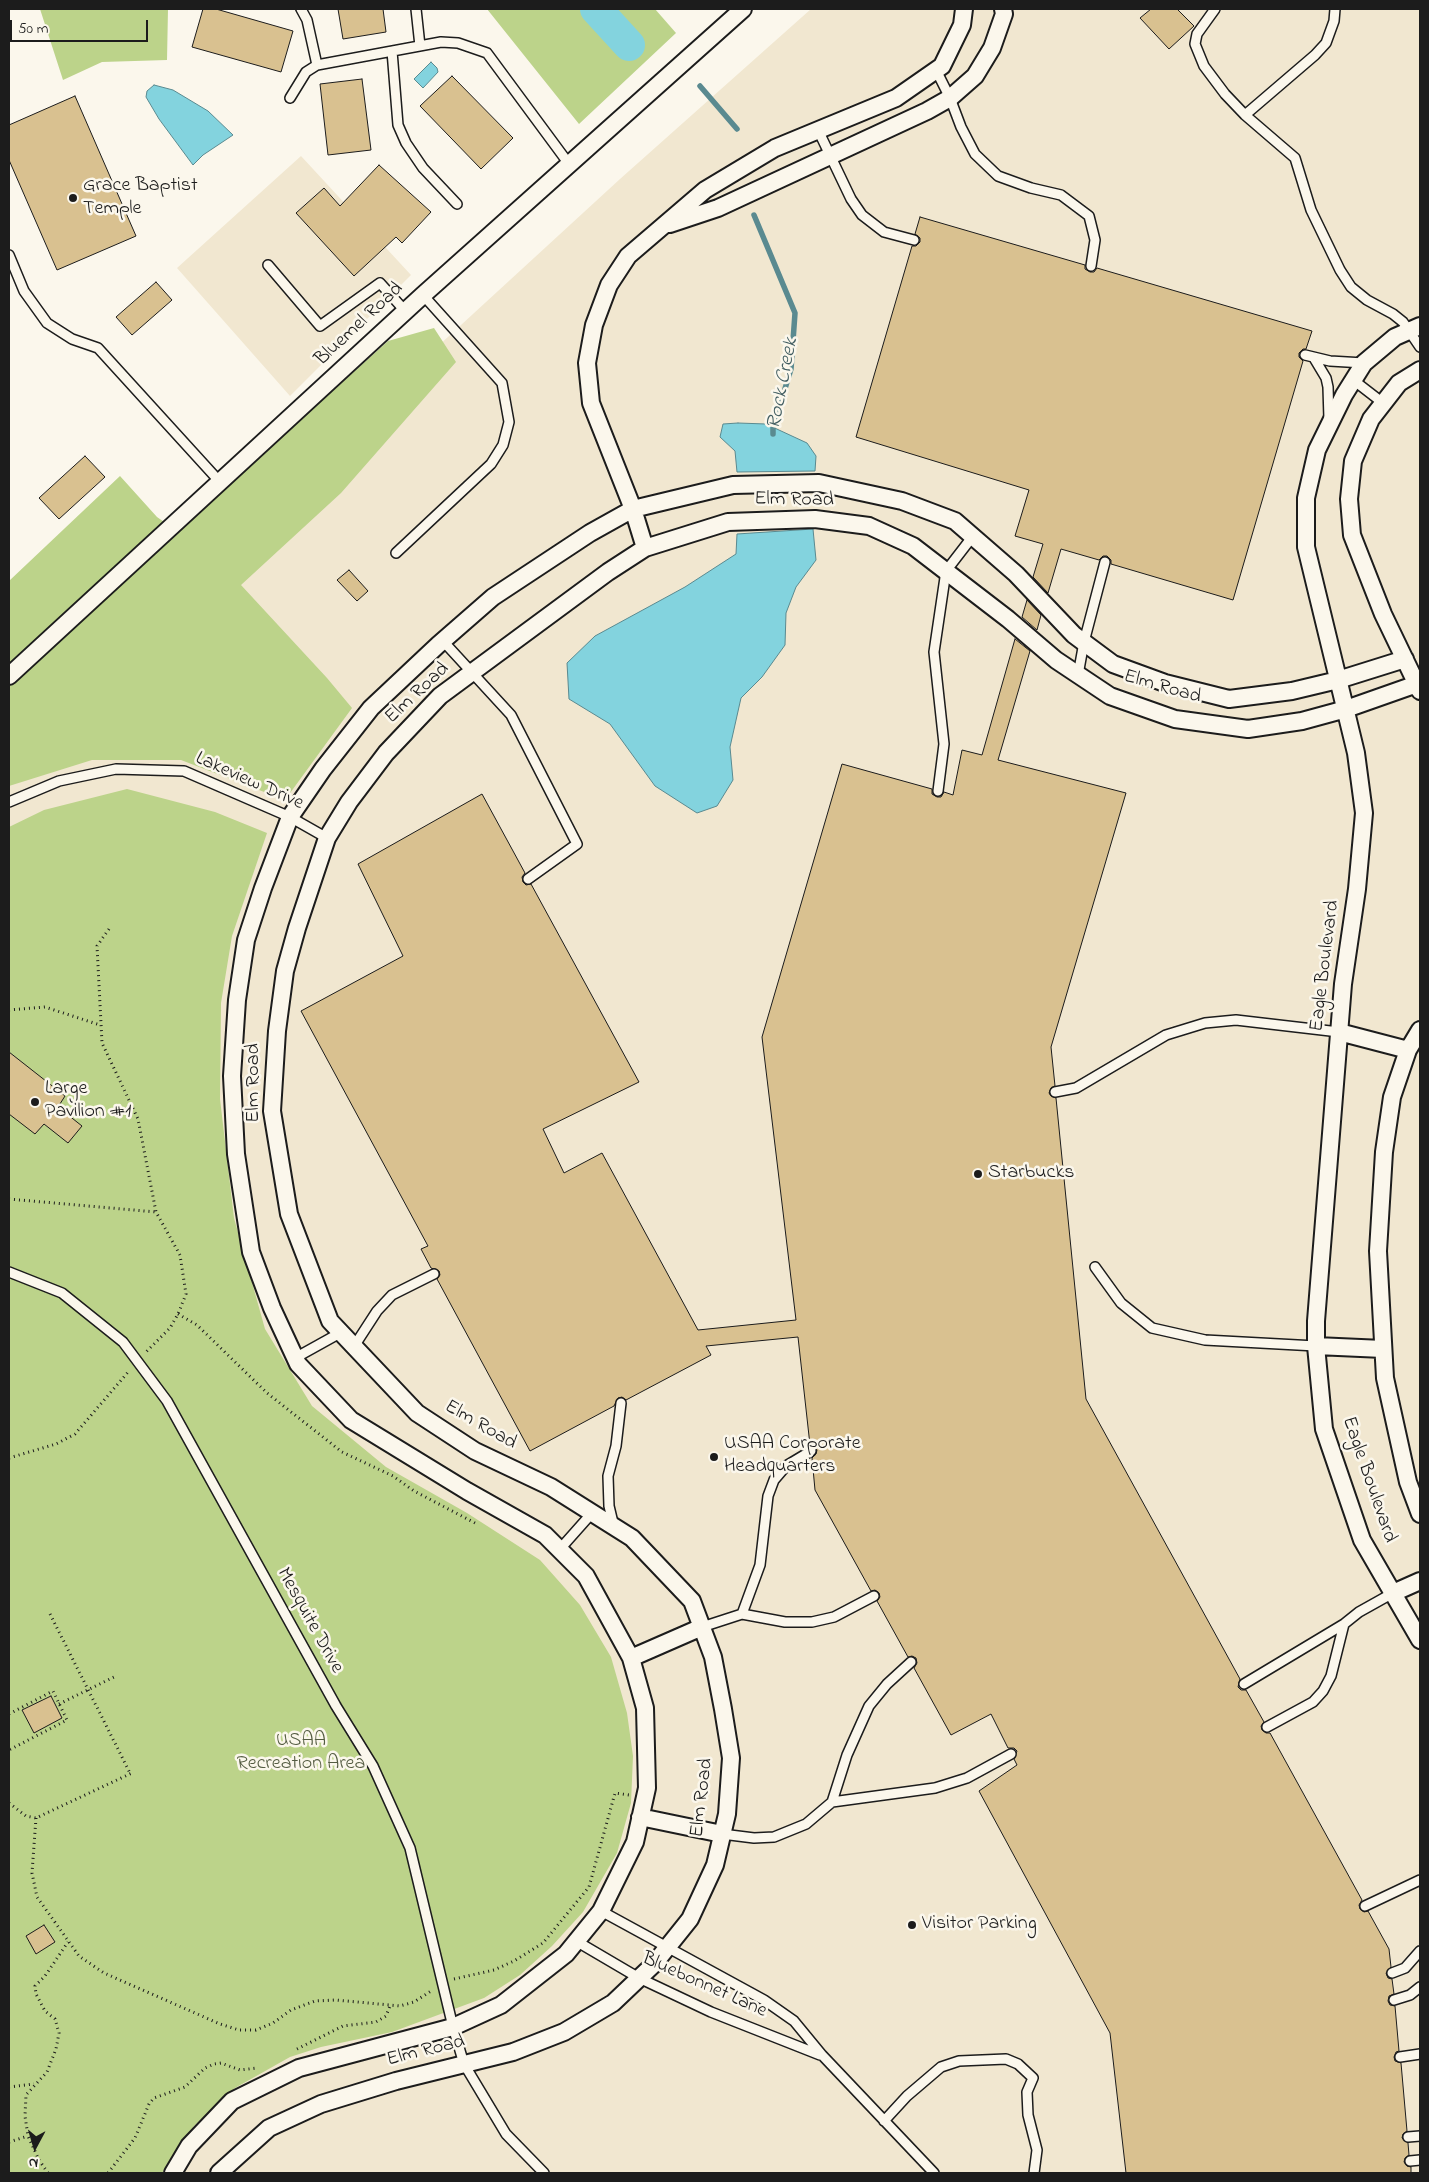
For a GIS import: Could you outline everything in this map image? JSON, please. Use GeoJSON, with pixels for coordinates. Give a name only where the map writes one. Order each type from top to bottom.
{"type":"FeatureCollection","features":[{"type":"Feature","properties":{"kind":"street","name":"Bluemel Road"},"geometry":{"type":"LineString","coordinates":[[9,676],[423,295],[743,9]]}},
{"type":"Feature","properties":{"kind":"street"},"geometry":{"type":"LineString","coordinates":[[645,548],[633,509],[591,403],[587,363],[594,325],[609,285],[628,256],[705,190],[775,148],[896,98],[942,66],[962,25],[964,9]]}},
{"type":"Feature","properties":{"kind":"street"},"geometry":{"type":"LineString","coordinates":[[661,227],[718,208],[927,111],[950,98],[975,76],[992,48],[1004,14],[1003,9]]}},
{"type":"Feature","properties":{"kind":"street","name":"Eagle Boulevard"},"geometry":{"type":"LineString","coordinates":[[1415,328],[1395,337],[1364,363],[1352,379],[1329,425],[1317,450],[1306,498],[1306,547],[1356,753],[1364,813],[1358,889],[1339,1032],[1322,1235],[1316,1346],[1324,1429],[1362,1540],[1420,1640]]}},
{"type":"Feature","properties":{"kind":"street"},"geometry":{"type":"LineString","coordinates":[[1419,687],[1383,614],[1352,536],[1349,499],[1353,461],[1371,419],[1399,383],[1420,370]]}},
{"type":"Feature","properties":{"kind":"street","name":"Elm Road"},"geometry":{"type":"LineString","coordinates":[[173,2173],[189,2146],[232,2101],[299,2068],[453,2027],[501,2005],[566,1954],[601,1911],[635,1842],[646,1788],[645,1708],[631,1658],[586,1576],[546,1535],[467,1491],[350,1420],[298,1364],[272,1308],[252,1252],[236,1154],[232,1076],[237,1000],[246,940],[263,888],[290,817],[323,769],[372,708],[493,597],[590,533],[633,509],[733,485],[819,483],[902,501],[955,521],[1016,574],[1050,611],[1084,642],[1113,664],[1165,683],[1229,699],[1292,691],[1338,680],[1405,659]]}},
{"type":"Feature","properties":{"kind":"street","name":"Elm Road"},"geometry":{"type":"LineString","coordinates":[[219,2173],[269,2128],[321,2104],[396,2081],[513,2052],[564,2032],[613,2003],[639,1978],[690,1919],[715,1865],[727,1814],[731,1758],[713,1657],[692,1601],[632,1538],[550,1487],[475,1451],[417,1413],[330,1322],[289,1214],[272,1111],[277,1031],[285,972],[297,928],[327,838],[349,802],[386,753],[440,696],[608,572],[645,548],[728,522],[815,519],[869,526],[913,546],[1008,619],[1056,660],[1110,696],[1175,719],[1248,729],[1302,721],[1419,687]]}},
{"type":"Feature","properties":{"kind":"street","name":"Eagle Boulevard"},"geometry":{"type":"LineString","coordinates":[[1420,1030],[1408,1050],[1392,1097],[1384,1152],[1378,1251],[1386,1378],[1408,1482],[1420,1514]]}},
{"type":"Feature","properties":{"kind":"street"},"geometry":{"type":"LineString","coordinates":[[1339,1032],[1408,1050]]}},
{"type":"Feature","properties":{"kind":"street"},"geometry":{"type":"LineString","coordinates":[[1316,1346],[1383,1349]]}},
{"type":"Feature","properties":{"kind":"street"},"geometry":{"type":"LineString","coordinates":[[1393,1593],[1420,1581]]}},
{"type":"Feature","properties":{"kind":"street"},"geometry":{"type":"LineString","coordinates":[[631,1658],[702,1627]]}},
{"type":"Feature","properties":{"kind":"street"},"geometry":{"type":"LineString","coordinates":[[640,1817],[722,1834]]}},
{"type":"Feature","properties":{"kind":"lane"},"geometry":{"type":"LineString","coordinates":[[301,9],[307,20],[318,66]]}},
{"type":"Feature","properties":{"kind":"lane"},"geometry":{"type":"LineString","coordinates":[[416,9],[420,46]]}},
{"type":"Feature","properties":{"kind":"lane"},"geometry":{"type":"LineString","coordinates":[[1214,9],[1197,34],[1195,44],[1204,66],[1224,94],[1245,115],[1295,158],[1311,210],[1340,270],[1351,287],[1367,300],[1415,328],[1420,347]]}},
{"type":"Feature","properties":{"kind":"lane"},"geometry":{"type":"LineString","coordinates":[[1245,115],[1315,55],[1326,43],[1334,21],[1335,9]]}},
{"type":"Feature","properties":{"kind":"lane"},"geometry":{"type":"LineString","coordinates":[[290,98],[306,72],[318,66],[441,42],[458,43],[487,54],[569,164]]}},
{"type":"Feature","properties":{"kind":"lane"},"geometry":{"type":"LineString","coordinates":[[392,51],[398,125],[406,143],[423,168],[457,204]]}},
{"type":"Feature","properties":{"kind":"lane"},"geometry":{"type":"LineString","coordinates":[[936,70],[950,98],[961,127],[976,154],[998,176],[1032,188],[1061,195],[1089,216],[1095,240],[1091,266]]}},
{"type":"Feature","properties":{"kind":"lane"},"geometry":{"type":"LineString","coordinates":[[818,130],[851,199],[862,215],[884,232],[914,240]]}},
{"type":"Feature","properties":{"kind":"lane"},"geometry":{"type":"LineString","coordinates":[[9,255],[24,291],[46,323],[72,339],[98,348],[220,482]]}},
{"type":"Feature","properties":{"kind":"lane"},"geometry":{"type":"LineString","coordinates":[[268,265],[320,326],[380,283],[406,312]]}},
{"type":"Feature","properties":{"kind":"lane"},"geometry":{"type":"LineString","coordinates":[[396,553],[491,464],[503,445],[509,422],[502,383],[423,295]]}},
{"type":"Feature","properties":{"kind":"lane"},"geometry":{"type":"LineString","coordinates":[[1329,425],[1326,378],[1309,357],[1364,363]]}},
{"type":"Feature","properties":{"kind":"lane"},"geometry":{"type":"LineString","coordinates":[[1352,379],[1383,403]]}},
{"type":"Feature","properties":{"kind":"lane"},"geometry":{"type":"LineString","coordinates":[[938,791],[944,744],[934,652],[946,571],[973,536]]}},
{"type":"Feature","properties":{"kind":"lane"},"geometry":{"type":"LineString","coordinates":[[1078,675],[1084,642],[1105,562]]}},
{"type":"Feature","properties":{"kind":"lane"},"geometry":{"type":"LineString","coordinates":[[443,641],[511,715],[577,844],[528,879]]}},
{"type":"Feature","properties":{"kind":"lane","name":"Lakeview Drive"},"geometry":{"type":"LineString","coordinates":[[9,802],[59,782],[116,769],[184,771],[290,817],[327,838]]}},
{"type":"Feature","properties":{"kind":"lane"},"geometry":{"type":"LineString","coordinates":[[1055,1092],[1076,1088],[1166,1036],[1206,1023],[1236,1020],[1339,1032]]}},
{"type":"Feature","properties":{"kind":"lane"},"geometry":{"type":"LineString","coordinates":[[1095,1267],[1121,1304],[1152,1328],[1205,1340],[1316,1346]]}},
{"type":"Feature","properties":{"kind":"lane","name":"Mesquite Drive"},"geometry":{"type":"LineString","coordinates":[[9,1272],[62,1293],[123,1342],[167,1401],[336,1706],[373,1766],[410,1848],[442,1984],[464,2064],[506,2134],[544,2173]]}},
{"type":"Feature","properties":{"kind":"lane"},"geometry":{"type":"LineString","coordinates":[[353,1348],[377,1311],[392,1295],[434,1274]]}},
{"type":"Feature","properties":{"kind":"lane"},"geometry":{"type":"LineString","coordinates":[[295,1358],[340,1333]]}},
{"type":"Feature","properties":{"kind":"lane"},"geometry":{"type":"LineString","coordinates":[[614,1527],[609,1506],[608,1476],[616,1446],[620,1403]]}},
{"type":"Feature","properties":{"kind":"lane"},"geometry":{"type":"LineString","coordinates":[[742,1614],[760,1565],[768,1496],[774,1480],[786,1466],[811,1451]]}},
{"type":"Feature","properties":{"kind":"lane"},"geometry":{"type":"LineString","coordinates":[[560,1549],[592,1513]]}},
{"type":"Feature","properties":{"kind":"lane"},"geometry":{"type":"LineString","coordinates":[[1244,1684],[1344,1624],[1359,1612],[1393,1593]]}},
{"type":"Feature","properties":{"kind":"lane"},"geometry":{"type":"LineString","coordinates":[[702,1627],[742,1614],[785,1622],[812,1622],[834,1617],[874,1596]]}},
{"type":"Feature","properties":{"kind":"lane"},"geometry":{"type":"LineString","coordinates":[[1267,1727],[1313,1702],[1323,1692],[1331,1676],[1344,1624]]}},
{"type":"Feature","properties":{"kind":"lane"},"geometry":{"type":"LineString","coordinates":[[722,1834],[754,1838],[774,1837],[806,1824],[832,1802],[847,1755],[869,1706],[887,1684],[911,1662]]}},
{"type":"Feature","properties":{"kind":"lane"},"geometry":{"type":"LineString","coordinates":[[832,1802],[935,1788],[966,1778],[1011,1754]]}},
{"type":"Feature","properties":{"kind":"lane"},"geometry":{"type":"LineString","coordinates":[[1365,1906],[1420,1880]]}},
{"type":"Feature","properties":{"kind":"lane","name":"Bluebonnet Lane"},"geometry":{"type":"LineString","coordinates":[[601,1911],[764,2000],[794,2020],[822,2055],[934,2173]]}},
{"type":"Feature","properties":{"kind":"lane","name":"Bluebonnet Lane"},"geometry":{"type":"LineString","coordinates":[[576,1941],[639,1978],[711,2012],[822,2055]]}},
{"type":"Feature","properties":{"kind":"lane"},"geometry":{"type":"LineString","coordinates":[[1392,1973],[1405,1968],[1420,1951]]}},
{"type":"Feature","properties":{"kind":"lane"},"geometry":{"type":"LineString","coordinates":[[1394,2000],[1410,1995],[1420,1987]]}},
{"type":"Feature","properties":{"kind":"lane"},"geometry":{"type":"LineString","coordinates":[[1400,2057],[1420,2054]]}},
{"type":"Feature","properties":{"kind":"lane"},"geometry":{"type":"LineString","coordinates":[[884,2121],[907,2096],[941,2067],[959,2061],[1006,2059],[1018,2064],[1033,2078],[1027,2092],[1028,2115],[1037,2150],[1034,2173]]}},
{"type":"Feature","properties":{"kind":"lane"},"geometry":{"type":"LineString","coordinates":[[1408,2138],[1420,2136]]}},
{"type":"Feature","properties":{"kind":"lane"},"geometry":{"type":"LineString","coordinates":[[1410,2161],[1420,2160]]}},
{"type":"Feature","properties":{"kind":"path"},"geometry":{"type":"LineString","coordinates":[[9,1458],[56,1444],[75,1434],[94,1414],[137,1361],[170,1328],[186,1294],[180,1255],[156,1212],[138,1119],[102,1043],[97,946],[109,929]]}},
{"type":"Feature","properties":{"kind":"path"},"geometry":{"type":"LineString","coordinates":[[9,1010],[45,1007],[100,1025]]}},
{"type":"Feature","properties":{"kind":"path"},"geometry":{"type":"LineString","coordinates":[[9,1199],[156,1212]]}},
{"type":"Feature","properties":{"kind":"path"},"geometry":{"type":"LineString","coordinates":[[178,1314],[197,1325],[267,1393],[342,1452],[393,1476],[414,1491],[475,1523]]}},
{"type":"Feature","properties":{"kind":"path"},"geometry":{"type":"LineString","coordinates":[[9,1803],[26,1816],[36,1818],[132,1773],[50,1614]]}},
{"type":"Feature","properties":{"kind":"path"},"geometry":{"type":"LineString","coordinates":[[59,1704],[114,1677]]}},
{"type":"Feature","properties":{"kind":"path"},"geometry":{"type":"LineString","coordinates":[[9,1714],[53,1691],[67,1720],[9,1750]]}},
{"type":"Feature","properties":{"kind":"path"},"geometry":{"type":"LineString","coordinates":[[36,1818],[32,1860],[33,1881],[37,1897],[79,1956],[104,1973],[220,2024],[240,2030],[256,2030],[273,2023],[291,2010],[315,2001],[336,2000],[390,2006],[414,2002],[442,1984],[462,1976],[494,1970],[514,1961],[543,1943],[589,1887],[615,1793],[644,1797]]}},
{"type":"Feature","properties":{"kind":"path"},"geometry":{"type":"LineString","coordinates":[[48,2173],[39,2160],[28,2136],[25,2116],[26,2095],[34,2084],[47,2072],[56,2049],[59,2033],[55,2020],[45,2010],[36,1994],[36,1986],[68,1942]]}},
{"type":"Feature","properties":{"kind":"path"},"geometry":{"type":"LineString","coordinates":[[291,2052],[343,2026],[376,2022],[386,2016],[390,2006]]}},
{"type":"Feature","properties":{"kind":"path"},"geometry":{"type":"LineString","coordinates":[[108,2173],[135,2138],[149,2104],[154,2098],[186,2087],[205,2068],[214,2064],[221,2063],[240,2070],[251,2070],[260,2067]]}},
{"type":"Feature","properties":{"kind":"path"},"geometry":{"type":"LineString","coordinates":[[9,2088],[34,2084]]}},
{"type":"Feature","properties":{"kind":"path"},"geometry":{"type":"LineString","coordinates":[[9,2142],[28,2136]]}},
{"type":"Feature","properties":{"kind":"shaded area","name":"USAA Corporate Headquarters"},"geometry":{"type":"Polygon","coordinates":[[[811,9],[1420,9],[1420,2173],[9,2173],[9,740],[620,179],[811,9]]]}},
{"type":"Feature","properties":{"kind":"shaded area"},"geometry":{"type":"Polygon","coordinates":[[[301,156],[411,275],[290,396],[177,268],[301,156]]]}},
{"type":"Feature","properties":{"kind":"green space"},"geometry":{"type":"Polygon","coordinates":[[[40,9],[168,9],[167,60],[102,62],[63,80],[40,9]]]}},
{"type":"Feature","properties":{"kind":"green space"},"geometry":{"type":"Polygon","coordinates":[[[487,9],[655,9],[676,33],[579,124],[487,9]]]}},
{"type":"Feature","properties":{"kind":"green space"},"geometry":{"type":"Polygon","coordinates":[[[434,328],[456,362],[341,493],[241,585],[327,678],[352,708],[285,800],[181,760],[92,760],[9,786],[9,581],[120,476],[157,517],[177,531],[388,341],[434,328]]]}},
{"type":"Feature","properties":{"kind":"green space","name":"USAA Recreation Area"},"geometry":{"type":"Polygon","coordinates":[[[127,789],[215,812],[267,833],[232,936],[221,1003],[220,1099],[234,1218],[265,1329],[312,1406],[386,1467],[467,1513],[540,1560],[580,1605],[611,1657],[627,1713],[633,1756],[631,1803],[617,1853],[583,1912],[552,1946],[520,1975],[484,1998],[392,2032],[321,2047],[290,2057],[235,2088],[194,2126],[162,2173],[9,2173],[9,827],[44,810],[127,789]]]}},
{"type":"Feature","properties":{"kind":"water"},"geometry":{"type":"Polygon","coordinates":[[[431,62],[438,72],[423,88],[414,79],[431,62]]]}},
{"type":"Feature","properties":{"kind":"water"},"geometry":{"type":"Polygon","coordinates":[[[154,85],[173,90],[208,111],[233,135],[203,155],[193,165],[159,119],[146,97],[147,91],[154,85]]]}},
{"type":"Feature","properties":{"kind":"water"},"geometry":{"type":"Polygon","coordinates":[[[723,424],[766,424],[807,443],[816,456],[815,471],[737,472],[735,451],[720,437],[723,424]]]}},
{"type":"Feature","properties":{"kind":"water"},"geometry":{"type":"Polygon","coordinates":[[[813,529],[816,560],[796,587],[786,613],[785,645],[762,677],[741,698],[730,747],[733,780],[717,806],[697,813],[655,786],[610,724],[569,699],[567,663],[595,636],[685,587],[736,554],[737,534],[813,529]]]}},
{"type":"Feature","properties":{"kind":"building"},"geometry":{"type":"Polygon","coordinates":[[[203,9],[216,9],[293,31],[281,72],[192,47],[203,9]]]}},
{"type":"Feature","properties":{"kind":"building"},"geometry":{"type":"Polygon","coordinates":[[[338,9],[383,9],[386,32],[343,39],[338,9]]]}},
{"type":"Feature","properties":{"kind":"building"},"geometry":{"type":"Polygon","coordinates":[[[1151,9],[1177,9],[1194,26],[1169,49],[1140,18],[1151,9]]]}},
{"type":"Feature","properties":{"kind":"building"},"geometry":{"type":"Polygon","coordinates":[[[452,76],[513,138],[481,169],[420,106],[452,76]]]}},
{"type":"Feature","properties":{"kind":"building"},"geometry":{"type":"Polygon","coordinates":[[[362,79],[371,150],[328,155],[320,84],[362,79]]]}},
{"type":"Feature","properties":{"kind":"building","name":"Grace Baptist Temple"},"geometry":{"type":"Polygon","coordinates":[[[75,96],[136,236],[57,270],[9,160],[9,125],[75,96]]]}},
{"type":"Feature","properties":{"kind":"building"},"geometry":{"type":"Polygon","coordinates":[[[379,165],[431,212],[402,243],[396,237],[354,276],[296,213],[324,188],[340,206],[379,165]]]}},
{"type":"Feature","properties":{"kind":"building"},"geometry":{"type":"Polygon","coordinates":[[[920,217],[1085,265],[1085,269],[1090,272],[1094,272],[1097,268],[1312,331],[1306,349],[1299,353],[1299,357],[1303,361],[1233,600],[1111,564],[1111,560],[1107,556],[1103,556],[1099,560],[1061,549],[1048,593],[1033,577],[1043,544],[1015,536],[1029,490],[856,437],[912,246],[916,246],[920,242],[920,238],[915,234],[920,217]]]}},
{"type":"Feature","properties":{"kind":"building"},"geometry":{"type":"Polygon","coordinates":[[[156,282],[172,300],[132,335],[116,317],[156,282]]]}},
{"type":"Feature","properties":{"kind":"building"},"geometry":{"type":"Polygon","coordinates":[[[85,456],[105,477],[59,519],[39,498],[85,456]]]}},
{"type":"Feature","properties":{"kind":"building"},"geometry":{"type":"Polygon","coordinates":[[[349,570],[368,591],[357,601],[337,580],[349,570]]]}},
{"type":"Feature","properties":{"kind":"building"},"geometry":{"type":"Polygon","coordinates":[[[1027,600],[1041,615],[1037,630],[1022,617],[1027,600]]]}},
{"type":"Feature","properties":{"kind":"building"},"geometry":{"type":"Polygon","coordinates":[[[1015,639],[1030,651],[998,760],[1126,793],[1051,1047],[1055,1086],[1051,1088],[1049,1093],[1056,1098],[1086,1399],[1240,1679],[1238,1687],[1241,1690],[1246,1690],[1264,1722],[1261,1726],[1262,1730],[1270,1733],[1362,1900],[1359,1905],[1360,1909],[1364,1912],[1368,1911],[1389,1949],[1391,1967],[1386,1973],[1388,1978],[1392,1979],[1394,1994],[1389,1996],[1388,2001],[1390,2005],[1395,2006],[1399,2051],[1396,2052],[1394,2057],[1395,2061],[1401,2063],[1407,2131],[1403,2134],[1402,2138],[1408,2143],[1409,2155],[1405,2158],[1404,2162],[1407,2166],[1411,2167],[1411,2173],[1126,2173],[1110,2033],[979,1791],[1017,1765],[1014,1759],[1017,1751],[1014,1748],[1008,1748],[991,1714],[951,1735],[914,1668],[917,1663],[916,1658],[908,1657],[877,1601],[880,1597],[879,1593],[875,1590],[871,1591],[815,1490],[812,1458],[817,1450],[814,1446],[810,1445],[798,1337],[706,1346],[711,1355],[626,1400],[622,1397],[618,1398],[614,1406],[530,1451],[437,1279],[440,1275],[439,1271],[431,1268],[421,1249],[428,1246],[301,1011],[403,956],[358,864],[482,794],[525,873],[522,877],[523,882],[526,885],[531,884],[639,1082],[543,1129],[564,1173],[602,1153],[698,1330],[796,1320],[762,1037],[842,764],[932,789],[932,794],[937,797],[941,797],[944,792],[953,795],[962,750],[982,755],[1015,639]]]}},
{"type":"Feature","properties":{"kind":"building","name":"Large Pavilion #1"},"geometry":{"type":"Polygon","coordinates":[[[9,1052],[65,1096],[58,1107],[82,1126],[68,1143],[44,1124],[35,1134],[9,1114],[9,1052]]]}},
{"type":"Feature","properties":{"kind":"building"},"geometry":{"type":"Polygon","coordinates":[[[51,1696],[62,1718],[34,1733],[22,1710],[51,1696]]]}},
{"type":"Feature","properties":{"kind":"building"},"geometry":{"type":"Polygon","coordinates":[[[44,1925],[55,1942],[36,1954],[26,1936],[44,1925]]]}},
{"type":"Feature","properties":{"kind":"waterway","name":"Rock Creek"},"geometry":{"type":"LineString","coordinates":[[596,9],[629,45]]}},
{"type":"Feature","properties":{"kind":"waterway","name":"Rock Creek"},"geometry":{"type":"LineString","coordinates":[[700,86],[737,129]]}},
{"type":"Feature","properties":{"kind":"waterway","name":"Rock Creek"},"geometry":{"type":"LineString","coordinates":[[754,215],[795,313],[791,369],[773,428],[773,434]]}},
{"type":"Feature","properties":{"kind":"place","name":"Grace Baptist Temple"},"geometry":{"type":"Point","coordinates":[73,198]}},
{"type":"Feature","properties":{"kind":"place","name":"Large Pavilion #1"},"geometry":{"type":"Point","coordinates":[35,1102]}},
{"type":"Feature","properties":{"kind":"place","name":"Starbucks"},"geometry":{"type":"Point","coordinates":[978,1174]}},
{"type":"Feature","properties":{"kind":"place","name":"USAA Corporate Headquarters"},"geometry":{"type":"Point","coordinates":[714,1457]}},
{"type":"Feature","properties":{"kind":"place","name":"Visitor Parking"},"geometry":{"type":"Point","coordinates":[912,1925]}}]}
